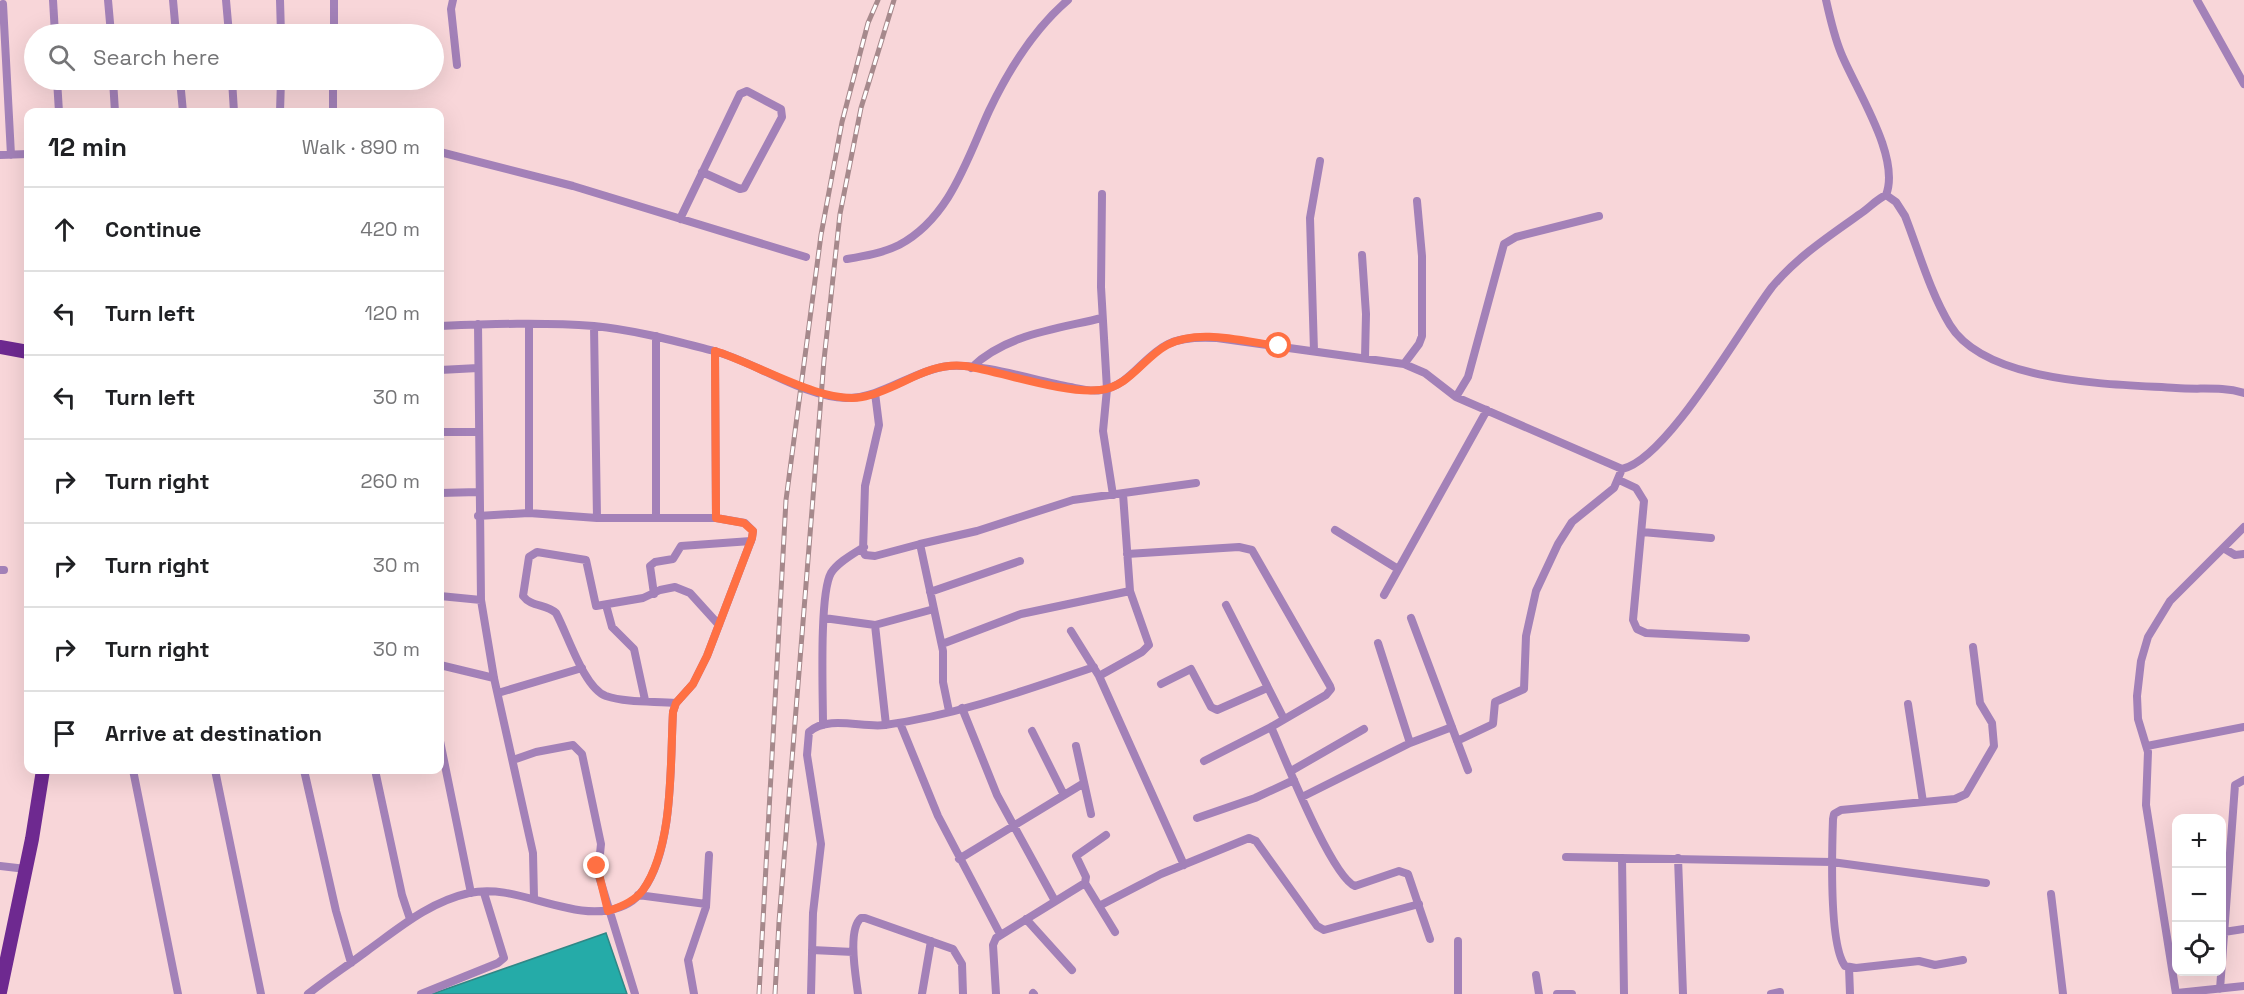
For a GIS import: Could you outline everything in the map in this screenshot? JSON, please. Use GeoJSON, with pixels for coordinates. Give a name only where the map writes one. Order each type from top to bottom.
{"type":"FeatureCollection","features":[{"type":"Feature","properties":{"kind":"main road"},"geometry":{"type":"LineString","coordinates":[[0,347],[24,351]]}},
{"type":"Feature","properties":{"kind":"main road"},"geometry":{"type":"LineString","coordinates":[[0,992],[26,869],[42,774]]}},
{"type":"Feature","properties":{"kind":"street"},"geometry":{"type":"LineString","coordinates":[[53,0],[54,24]]}},
{"type":"Feature","properties":{"kind":"street"},"geometry":{"type":"LineString","coordinates":[[108,0],[110,24]]}},
{"type":"Feature","properties":{"kind":"street"},"geometry":{"type":"LineString","coordinates":[[173,0],[176,24]]}},
{"type":"Feature","properties":{"kind":"street"},"geometry":{"type":"LineString","coordinates":[[226,0],[228,24]]}},
{"type":"Feature","properties":{"kind":"street"},"geometry":{"type":"LineString","coordinates":[[280,0],[281,24]]}},
{"type":"Feature","properties":{"kind":"street"},"geometry":{"type":"LineString","coordinates":[[334,0],[334,24]]}},
{"type":"Feature","properties":{"kind":"street"},"geometry":{"type":"LineString","coordinates":[[453,0],[451,9],[457,65]]}},
{"type":"Feature","properties":{"kind":"street"},"geometry":{"type":"LineString","coordinates":[[847,259],[880,253],[898,245],[912,236],[932,217],[956,185],[989,111],[1021,52],[1039,29],[1068,0]]}},
{"type":"Feature","properties":{"kind":"street"},"geometry":{"type":"LineString","coordinates":[[444,326],[529,324],[594,326],[656,336],[743,360],[821,393],[843,398],[861,398],[931,370],[948,366],[971,368],[1090,390],[1107,389],[1127,379],[1167,345],[1196,337],[1314,351],[1404,364],[1425,374],[1456,397],[1622,469],[1638,462],[1669,433],[1726,357],[1754,313],[1790,268],[1812,248],[1886,195],[1890,181],[1886,156],[1840,50],[1826,0]]}},
{"type":"Feature","properties":{"kind":"street"},"geometry":{"type":"LineString","coordinates":[[2197,0],[2244,84]]}},
{"type":"Feature","properties":{"kind":"street"},"geometry":{"type":"LineString","coordinates":[[3,4],[11,155]]}},
{"type":"Feature","properties":{"kind":"street"},"geometry":{"type":"LineString","coordinates":[[58,90],[59,108]]}},
{"type":"Feature","properties":{"kind":"street"},"geometry":{"type":"LineString","coordinates":[[114,90],[115,108]]}},
{"type":"Feature","properties":{"kind":"street"},"geometry":{"type":"LineString","coordinates":[[181,90],[183,108]]}},
{"type":"Feature","properties":{"kind":"street"},"geometry":{"type":"LineString","coordinates":[[233,90],[234,108]]}},
{"type":"Feature","properties":{"kind":"street"},"geometry":{"type":"LineString","coordinates":[[280,90],[280,108]]}},
{"type":"Feature","properties":{"kind":"street"},"geometry":{"type":"LineString","coordinates":[[333,90],[333,108]]}},
{"type":"Feature","properties":{"kind":"street"},"geometry":{"type":"LineString","coordinates":[[680,219],[702,172],[740,94],[747,91],[781,110],[782,117],[744,189],[702,172]]}},
{"type":"Feature","properties":{"kind":"street"},"geometry":{"type":"LineString","coordinates":[[444,153],[573,186],[806,257]]}},
{"type":"Feature","properties":{"kind":"street"},"geometry":{"type":"LineString","coordinates":[[0,154],[24,154]]}},
{"type":"Feature","properties":{"kind":"street"},"geometry":{"type":"LineString","coordinates":[[1314,351],[1310,218],[1320,161]]}},
{"type":"Feature","properties":{"kind":"street"},"geometry":{"type":"LineString","coordinates":[[1102,194],[1102,318],[1107,389],[1103,431],[1113,495]]}},
{"type":"Feature","properties":{"kind":"street"},"geometry":{"type":"LineString","coordinates":[[1886,195],[1896,202],[1905,216],[1951,327],[1966,344],[1986,358],[2013,368],[2066,378],[2176,388],[2214,387],[2244,393]]}},
{"type":"Feature","properties":{"kind":"street"},"geometry":{"type":"LineString","coordinates":[[1404,364],[1419,344],[1423,327],[1422,256],[1417,201]]}},
{"type":"Feature","properties":{"kind":"street"},"geometry":{"type":"LineString","coordinates":[[1456,397],[1468,377],[1504,244],[1515,237],[1599,216]]}},
{"type":"Feature","properties":{"kind":"street"},"geometry":{"type":"LineString","coordinates":[[1362,255],[1366,314],[1365,358]]}},
{"type":"Feature","properties":{"kind":"street"},"geometry":{"type":"LineString","coordinates":[[971,368],[992,350],[1017,339],[1102,318]]}},
{"type":"Feature","properties":{"kind":"street"},"geometry":{"type":"LineString","coordinates":[[478,324],[478,516],[481,600],[494,678],[533,853],[534,898]]}},
{"type":"Feature","properties":{"kind":"street"},"geometry":{"type":"LineString","coordinates":[[529,324],[529,513]]}},
{"type":"Feature","properties":{"kind":"street"},"geometry":{"type":"LineString","coordinates":[[594,326],[597,518]]}},
{"type":"Feature","properties":{"kind":"street"},"geometry":{"type":"LineString","coordinates":[[656,336],[656,517]]}},
{"type":"Feature","properties":{"kind":"street"},"geometry":{"type":"LineString","coordinates":[[715,351],[716,518]]}},
{"type":"Feature","properties":{"kind":"street"},"geometry":{"type":"LineString","coordinates":[[444,370],[478,368]]}},
{"type":"Feature","properties":{"kind":"street"},"geometry":{"type":"LineString","coordinates":[[875,393],[879,425],[867,473],[864,547],[866,555],[869,556],[977,531],[1047,506],[1196,483]]}},
{"type":"Feature","properties":{"kind":"street"},"geometry":{"type":"LineString","coordinates":[[1384,595],[1487,410]]}},
{"type":"Feature","properties":{"kind":"street"},"geometry":{"type":"LineString","coordinates":[[444,432],[478,432]]}},
{"type":"Feature","properties":{"kind":"street"},"geometry":{"type":"LineString","coordinates":[[1457,741],[1488,729],[1495,719],[1494,702],[1524,689],[1526,636],[1536,591],[1558,544],[1572,522],[1607,496],[1619,480],[1622,469]]}},
{"type":"Feature","properties":{"kind":"street"},"geometry":{"type":"LineString","coordinates":[[1619,480],[1631,484],[1642,495],[1644,501],[1633,620],[1636,629],[1646,633],[1746,638]]}},
{"type":"Feature","properties":{"kind":"street"},"geometry":{"type":"LineString","coordinates":[[444,493],[478,492]]}},
{"type":"Feature","properties":{"kind":"street"},"geometry":{"type":"LineString","coordinates":[[1099,676],[1142,652],[1149,645],[1130,591],[1123,494]]}},
{"type":"Feature","properties":{"kind":"street"},"geometry":{"type":"LineString","coordinates":[[308,994],[410,919],[432,907],[471,893],[484,893],[518,894],[587,912],[608,911],[620,908],[643,890],[657,861],[664,831],[676,703],[697,677],[719,625],[753,531],[750,526],[716,518],[597,518],[529,513],[478,516]]}},
{"type":"Feature","properties":{"kind":"street"},"geometry":{"type":"LineString","coordinates":[[2244,527],[2225,549],[2170,601],[2148,637],[2141,661],[2137,696],[2138,718],[2147,746],[2146,805],[2177,994],[2244,986]]}},
{"type":"Feature","properties":{"kind":"street"},"geometry":{"type":"LineString","coordinates":[[1335,530],[1398,569]]}},
{"type":"Feature","properties":{"kind":"street"},"geometry":{"type":"LineString","coordinates":[[1642,532],[1711,538]]}},
{"type":"Feature","properties":{"kind":"street"},"geometry":{"type":"LineString","coordinates":[[654,594],[650,566],[655,562],[673,559],[681,546],[751,541]]}},
{"type":"Feature","properties":{"kind":"street"},"geometry":{"type":"LineString","coordinates":[[920,544],[942,644],[943,682],[949,711]]}},
{"type":"Feature","properties":{"kind":"street"},"geometry":{"type":"LineString","coordinates":[[823,725],[824,618],[830,574],[864,547]]}},
{"type":"Feature","properties":{"kind":"street"},"geometry":{"type":"LineString","coordinates":[[1127,554],[1239,547],[1252,550],[1331,689],[1270,727],[1204,761]]}},
{"type":"Feature","properties":{"kind":"street"},"geometry":{"type":"LineString","coordinates":[[2225,549],[2235,555],[2244,554]]}},
{"type":"Feature","properties":{"kind":"street"},"geometry":{"type":"LineString","coordinates":[[676,703],[604,695],[590,685],[556,614],[548,607],[529,602],[523,596],[530,554],[537,552],[586,560],[594,604],[606,605],[654,594],[667,587],[683,589],[719,625]]}},
{"type":"Feature","properties":{"kind":"street"},"geometry":{"type":"LineString","coordinates":[[930,592],[1020,561]]}},
{"type":"Feature","properties":{"kind":"street"},"geometry":{"type":"LineString","coordinates":[[942,644],[1021,614],[1130,591]]}},
{"type":"Feature","properties":{"kind":"street"},"geometry":{"type":"LineString","coordinates":[[444,596],[481,600]]}},
{"type":"Feature","properties":{"kind":"street"},"geometry":{"type":"LineString","coordinates":[[606,605],[612,627],[634,649],[645,700]]}},
{"type":"Feature","properties":{"kind":"street"},"geometry":{"type":"LineString","coordinates":[[1226,605],[1284,719]]}},
{"type":"Feature","properties":{"kind":"street"},"geometry":{"type":"LineString","coordinates":[[824,618],[875,625],[934,609]]}},
{"type":"Feature","properties":{"kind":"street"},"geometry":{"type":"LineString","coordinates":[[1411,618],[1468,770]]}},
{"type":"Feature","properties":{"kind":"street"},"geometry":{"type":"LineString","coordinates":[[875,625],[886,725]]}},
{"type":"Feature","properties":{"kind":"street"},"geometry":{"type":"LineString","coordinates":[[1071,631],[1099,676],[1184,865]]}},
{"type":"Feature","properties":{"kind":"street"},"geometry":{"type":"LineString","coordinates":[[1378,643],[1410,743]]}},
{"type":"Feature","properties":{"kind":"street"},"geometry":{"type":"LineString","coordinates":[[1850,994],[1849,968],[1839,955],[1832,862],[1833,819],[1837,811],[1955,799],[1966,794],[1994,746],[1992,723],[1980,703],[1972,647]]}},
{"type":"Feature","properties":{"kind":"street"},"geometry":{"type":"LineString","coordinates":[[444,666],[494,678]]}},
{"type":"Feature","properties":{"kind":"street"},"geometry":{"type":"LineString","coordinates":[[811,994],[812,950],[821,844],[810,784],[807,738],[814,728],[823,725],[900,723],[1012,695],[1094,667]]}},
{"type":"Feature","properties":{"kind":"street"},"geometry":{"type":"LineString","coordinates":[[498,693],[582,668]]}},
{"type":"Feature","properties":{"kind":"street"},"geometry":{"type":"LineString","coordinates":[[1161,684],[1191,669],[1211,707],[1217,710],[1267,688]]}},
{"type":"Feature","properties":{"kind":"street"},"geometry":{"type":"LineString","coordinates":[[1908,704],[1923,802]]}},
{"type":"Feature","properties":{"kind":"street"},"geometry":{"type":"LineString","coordinates":[[962,708],[981,760],[1055,901]]}},
{"type":"Feature","properties":{"kind":"street"},"geometry":{"type":"LineString","coordinates":[[900,723],[959,859],[1000,934]]}},
{"type":"Feature","properties":{"kind":"street"},"geometry":{"type":"LineString","coordinates":[[1270,727],[1333,860],[1351,884],[1360,885],[1399,871],[1404,872],[1411,879],[1430,939]]}},
{"type":"Feature","properties":{"kind":"street"},"geometry":{"type":"LineString","coordinates":[[1302,797],[1410,743],[1452,727]]}},
{"type":"Feature","properties":{"kind":"street"},"geometry":{"type":"LineString","coordinates":[[2147,746],[2244,727]]}},
{"type":"Feature","properties":{"kind":"street"},"geometry":{"type":"LineString","coordinates":[[1290,771],[1364,729]]}},
{"type":"Feature","properties":{"kind":"street"},"geometry":{"type":"LineString","coordinates":[[1032,731],[1064,795]]}},
{"type":"Feature","properties":{"kind":"street"},"geometry":{"type":"LineString","coordinates":[[513,760],[573,745],[580,750],[600,837],[597,866],[608,911],[635,994]]}},
{"type":"Feature","properties":{"kind":"street"},"geometry":{"type":"LineString","coordinates":[[1076,746],[1091,814]]}},
{"type":"Feature","properties":{"kind":"street"},"geometry":{"type":"LineString","coordinates":[[444,761],[471,893]]}},
{"type":"Feature","properties":{"kind":"street"},"geometry":{"type":"LineString","coordinates":[[134,774],[178,994]]}},
{"type":"Feature","properties":{"kind":"street"},"geometry":{"type":"LineString","coordinates":[[215,774],[261,994]]}},
{"type":"Feature","properties":{"kind":"street"},"geometry":{"type":"LineString","coordinates":[[305,774],[336,911],[351,963]]}},
{"type":"Feature","properties":{"kind":"street"},"geometry":{"type":"LineString","coordinates":[[376,774],[402,895],[410,919]]}},
{"type":"Feature","properties":{"kind":"street"},"geometry":{"type":"LineString","coordinates":[[1197,818],[1254,798],[1294,780]]}},
{"type":"Feature","properties":{"kind":"street"},"geometry":{"type":"LineString","coordinates":[[2225,922],[2235,785],[2244,780]]}},
{"type":"Feature","properties":{"kind":"street"},"geometry":{"type":"LineString","coordinates":[[959,859],[1084,783]]}},
{"type":"Feature","properties":{"kind":"street"},"geometry":{"type":"LineString","coordinates":[[1106,835],[1076,856],[1086,877],[1085,883],[1115,932]]}},
{"type":"Feature","properties":{"kind":"street"},"geometry":{"type":"LineString","coordinates":[[1099,906],[1184,865],[1253,838],[1317,926],[1324,930],[1419,904]]}},
{"type":"Feature","properties":{"kind":"street"},"geometry":{"type":"LineString","coordinates":[[694,994],[688,960],[702,924],[706,904],[709,855]]}},
{"type":"Feature","properties":{"kind":"street"},"geometry":{"type":"LineString","coordinates":[[1566,857],[1832,862],[1986,884]]}},
{"type":"Feature","properties":{"kind":"street"},"geometry":{"type":"LineString","coordinates":[[1622,858],[1624,994]]}},
{"type":"Feature","properties":{"kind":"street"},"geometry":{"type":"LineString","coordinates":[[1678,858],[1683,994]]}},
{"type":"Feature","properties":{"kind":"street"},"geometry":{"type":"LineString","coordinates":[[0,866],[26,869]]}},
{"type":"Feature","properties":{"kind":"street"},"geometry":{"type":"LineString","coordinates":[[996,994],[993,945],[1000,934],[1085,883]]}},
{"type":"Feature","properties":{"kind":"street"},"geometry":{"type":"LineString","coordinates":[[421,994],[498,963],[504,958],[484,893]]}},
{"type":"Feature","properties":{"kind":"street"},"geometry":{"type":"LineString","coordinates":[[2051,894],[2063,994]]}},
{"type":"Feature","properties":{"kind":"street"},"geometry":{"type":"LineString","coordinates":[[638,895],[706,904]]}},
{"type":"Feature","properties":{"kind":"street"},"geometry":{"type":"LineString","coordinates":[[858,994],[853,952],[856,924],[861,918],[931,941],[958,953],[962,964],[963,994]]}},
{"type":"Feature","properties":{"kind":"street"},"geometry":{"type":"LineString","coordinates":[[1026,919],[1072,970]]}},
{"type":"Feature","properties":{"kind":"street"},"geometry":{"type":"LineString","coordinates":[[2226,932],[2244,929]]}},
{"type":"Feature","properties":{"kind":"street"},"geometry":{"type":"LineString","coordinates":[[922,994],[931,941]]}},
{"type":"Feature","properties":{"kind":"street"},"geometry":{"type":"LineString","coordinates":[[1458,941],[1458,994]]}},
{"type":"Feature","properties":{"kind":"street"},"geometry":{"type":"LineString","coordinates":[[812,950],[853,952]]}},
{"type":"Feature","properties":{"kind":"street"},"geometry":{"type":"LineString","coordinates":[[1849,968],[1918,961],[1935,965],[1963,960]]}},
{"type":"Feature","properties":{"kind":"street"},"geometry":{"type":"LineString","coordinates":[[1536,975],[1539,994]]}},
{"type":"Feature","properties":{"kind":"street"},"geometry":{"type":"LineString","coordinates":[[2220,989],[2221,976]]}},
{"type":"Feature","properties":{"kind":"street"},"geometry":{"type":"LineString","coordinates":[[1557,994],[1572,994]]}},
{"type":"Feature","properties":{"kind":"water"},"geometry":{"type":"Polygon","coordinates":[[[606,933],[627,994],[432,994],[606,933]]]}},
{"type":"Feature","properties":{"kind":"railway"},"geometry":{"type":"LineString","coordinates":[[759,994],[786,500],[821,235],[842,122],[868,23],[878,0]]}},
{"type":"Feature","properties":{"kind":"railway"},"geometry":{"type":"LineString","coordinates":[[775,994],[824,360],[840,214],[861,108],[894,0]]}},
{"type":"Feature","properties":{"kind":"route"},"geometry":{"type":"LineString","coordinates":[[597,866],[608,911],[620,908],[643,890],[657,861],[664,831],[673,712],[676,703],[693,684],[707,656],[752,538],[753,531],[750,526],[716,518],[715,351],[743,360],[821,393],[843,398],[861,398],[881,392],[909,378],[948,366],[964,366],[1055,385],[1100,390],[1127,379],[1154,354],[1180,340],[1196,337],[1217,338],[1279,346]]}}]}
